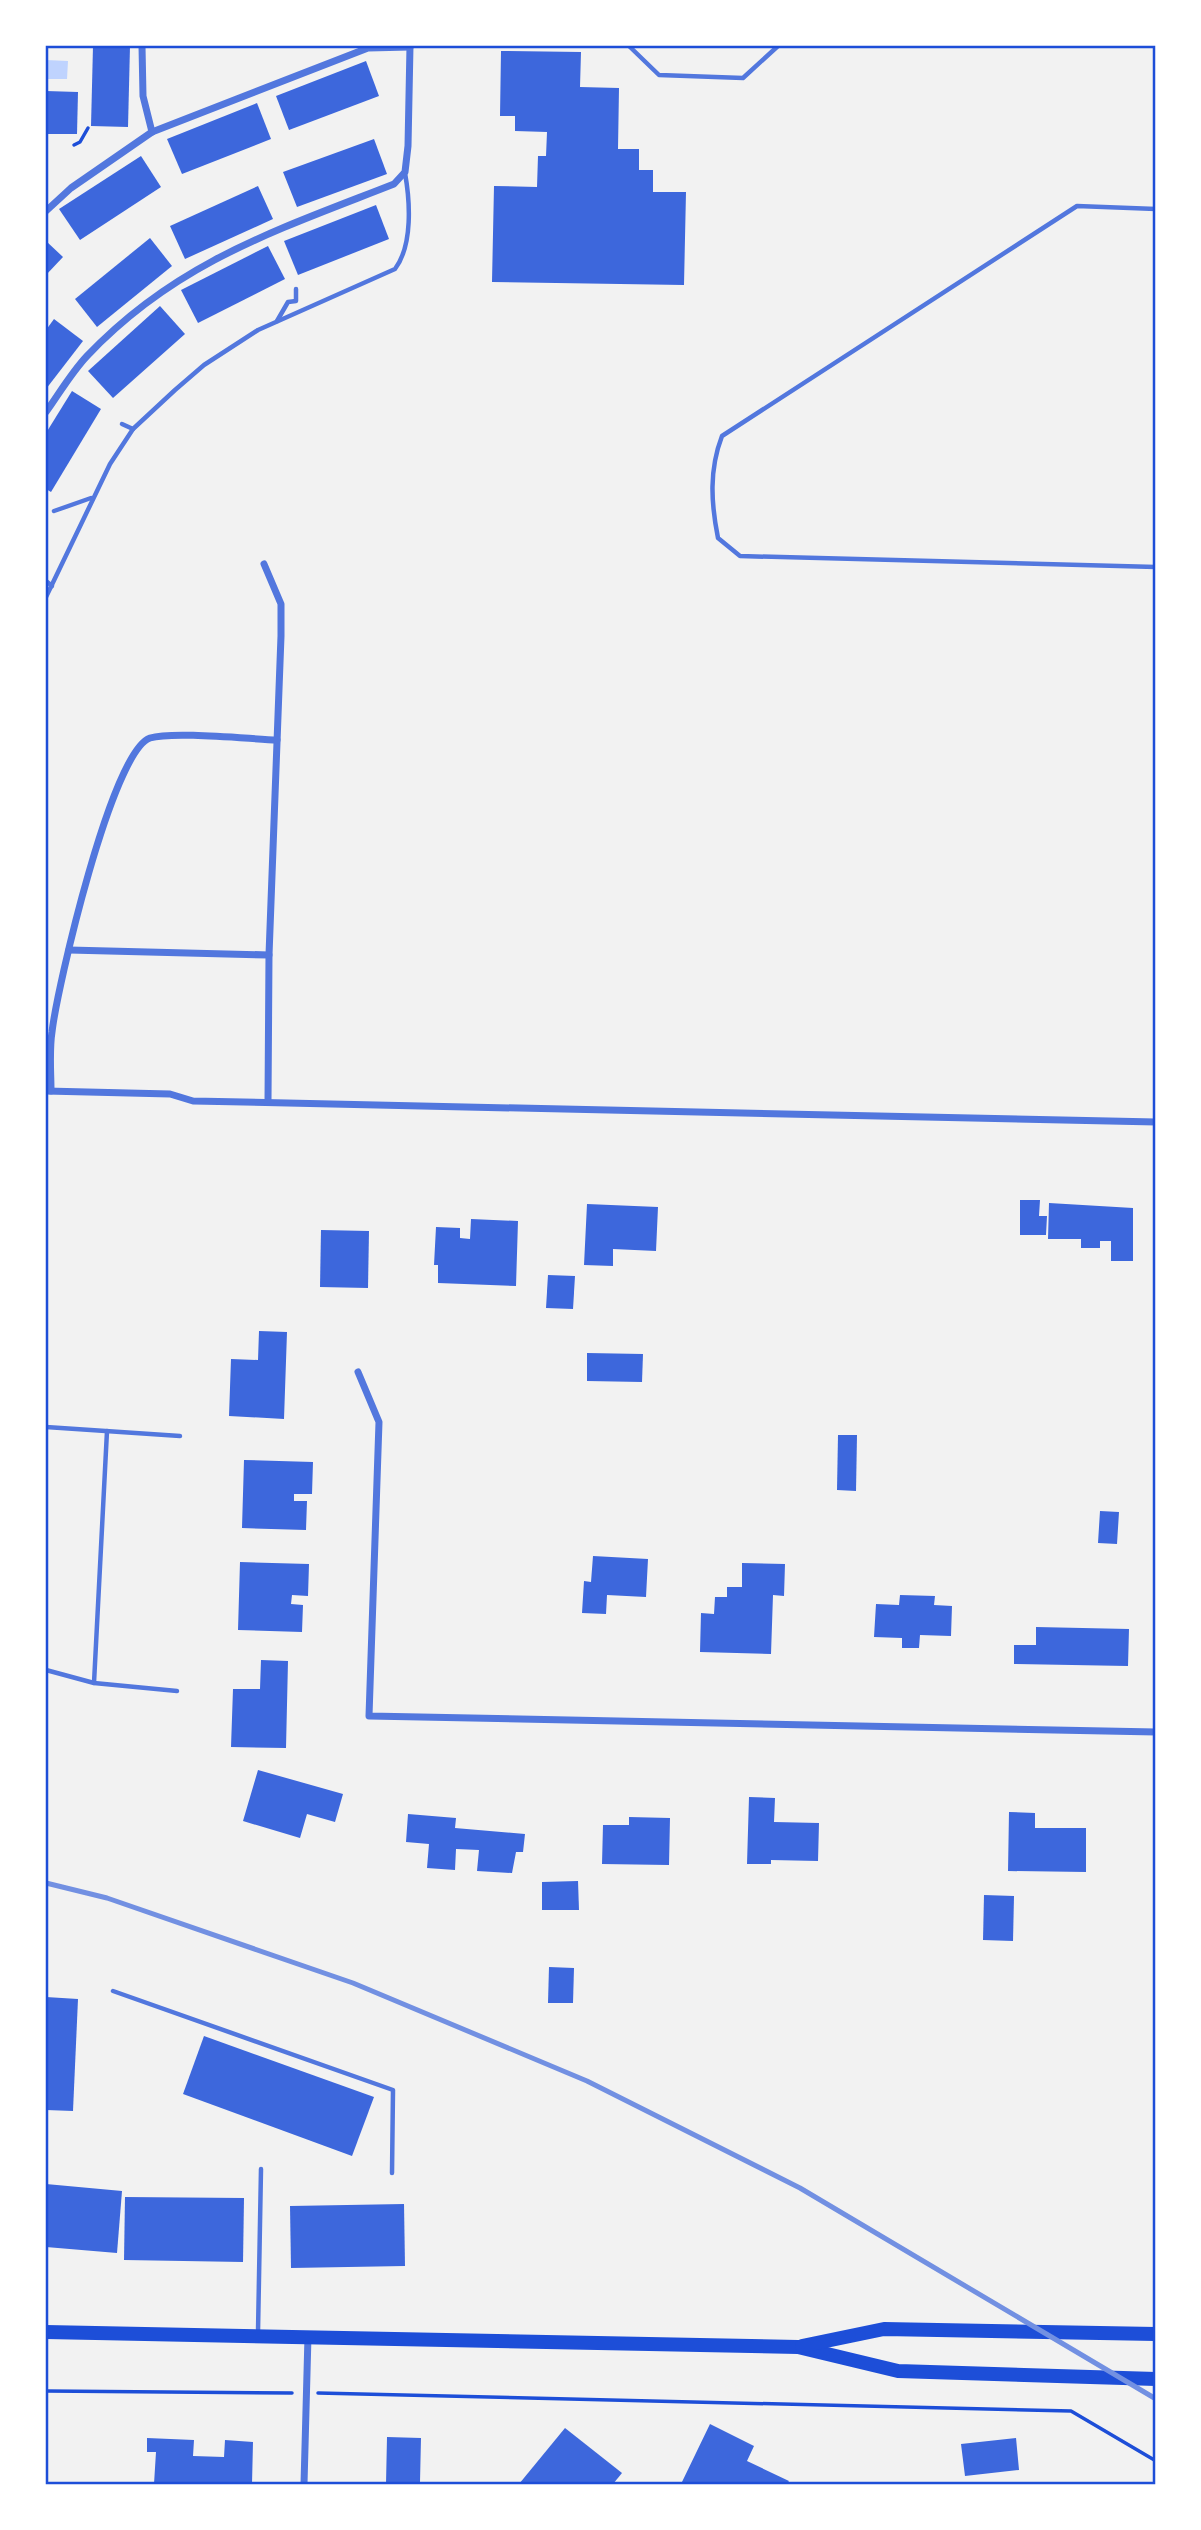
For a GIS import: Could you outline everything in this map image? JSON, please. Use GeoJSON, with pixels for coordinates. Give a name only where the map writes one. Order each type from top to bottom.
{"type":"FeatureCollection","features":[{"type":"Feature","properties":{"kind":"main road"},"geometry":{"type":"LineString","coordinates":[[798,2347],[884,2329],[1156,2334]]}},
{"type":"Feature","properties":{"kind":"main road"},"geometry":{"type":"LineString","coordinates":[[46,2332],[798,2347],[898,2371],[1156,2379]]}},
{"type":"Feature","properties":{"kind":"street"},"geometry":{"type":"LineString","coordinates":[[142,46],[143,96],[152,132]]}},
{"type":"Feature","properties":{"kind":"street"},"geometry":{"type":"LineString","coordinates":[[46,197],[49,208],[71,188],[152,132],[368,48],[410,46],[405,172],[394,184],[256,238],[186,273],[158,293],[86,357],[46,412]]}},
{"type":"Feature","properties":{"kind":"street"},"geometry":{"type":"LineString","coordinates":[[264,564],[281,604],[269,955],[268,1102]]}},
{"type":"Feature","properties":{"kind":"street"},"geometry":{"type":"LineString","coordinates":[[277,740],[173,735],[147,739],[126,769],[102,830],[69,950],[52,1033],[48,1091],[170,1094],[193,1101],[1156,1122]]}},
{"type":"Feature","properties":{"kind":"street"},"geometry":{"type":"LineString","coordinates":[[69,950],[269,955]]}},
{"type":"Feature","properties":{"kind":"street"},"geometry":{"type":"LineString","coordinates":[[358,1372],[379,1422],[369,1716],[1156,1732]]}},
{"type":"Feature","properties":{"kind":"street"},"geometry":{"type":"LineString","coordinates":[[304,2484],[308,2336]]}},
{"type":"Feature","properties":{"kind":"lane"},"geometry":{"type":"LineString","coordinates":[[629,46],[659,75],[743,78],[778,46]]}},
{"type":"Feature","properties":{"kind":"lane"},"geometry":{"type":"LineString","coordinates":[[46,597],[92,498],[133,429],[204,365],[277,322],[380,278],[402,260],[405,252],[409,193],[405,172]]}},
{"type":"Feature","properties":{"kind":"lane"},"geometry":{"type":"LineString","coordinates":[[1156,209],[1077,206],[722,436],[713,460],[712,488],[718,538],[740,556],[1156,566]]}},
{"type":"Feature","properties":{"kind":"lane"},"geometry":{"type":"LineString","coordinates":[[296,289],[300,312]]}},
{"type":"Feature","properties":{"kind":"lane"},"geometry":{"type":"LineString","coordinates":[[277,322],[288,302],[296,301]]}},
{"type":"Feature","properties":{"kind":"lane"},"geometry":{"type":"LineString","coordinates":[[122,424],[133,429]]}},
{"type":"Feature","properties":{"kind":"lane"},"geometry":{"type":"LineString","coordinates":[[54,511],[92,498]]}},
{"type":"Feature","properties":{"kind":"lane"},"geometry":{"type":"LineString","coordinates":[[46,581],[52,586]]}},
{"type":"Feature","properties":{"kind":"lane"},"geometry":{"type":"LineString","coordinates":[[46,1427],[180,1436]]}},
{"type":"Feature","properties":{"kind":"lane"},"geometry":{"type":"LineString","coordinates":[[94,1684],[107,1431]]}},
{"type":"Feature","properties":{"kind":"lane"},"geometry":{"type":"LineString","coordinates":[[46,1671],[94,1684],[177,1691]]}},
{"type":"Feature","properties":{"kind":"lane"},"geometry":{"type":"LineString","coordinates":[[113,1991],[393,2090],[391,2173]]}},
{"type":"Feature","properties":{"kind":"lane"},"geometry":{"type":"LineString","coordinates":[[258,2336],[261,2169]]}},
{"type":"Feature","properties":{"kind":"path"},"geometry":{"type":"LineString","coordinates":[[74,145],[88,128]]}},
{"type":"Feature","properties":{"kind":"path"},"geometry":{"type":"LineString","coordinates":[[46,2391],[1071,2411],[1156,2461]]}},
{"type":"Feature","properties":{"kind":"water"},"geometry":{"type":"Polygon","coordinates":[[[46,60],[68,61],[67,79],[46,79],[46,60]]]}},
{"type":"Feature","properties":{"kind":"building"},"geometry":{"type":"Polygon","coordinates":[[[93,46],[130,46],[128,127],[91,126],[93,46]]]}},
{"type":"Feature","properties":{"kind":"building"},"geometry":{"type":"Polygon","coordinates":[[[501,51],[581,52],[580,87],[619,88],[618,149],[639,149],[639,170],[653,170],[653,192],[686,192],[684,285],[492,282],[494,186],[537,187],[538,156],[546,156],[547,132],[515,131],[515,116],[500,116],[501,51]]]}},
{"type":"Feature","properties":{"kind":"building"},"geometry":{"type":"Polygon","coordinates":[[[366,61],[379,96],[289,130],[276,96],[366,61]]]}},
{"type":"Feature","properties":{"kind":"building"},"geometry":{"type":"Polygon","coordinates":[[[46,91],[78,92],[77,134],[46,134],[46,91]]]}},
{"type":"Feature","properties":{"kind":"building"},"geometry":{"type":"Polygon","coordinates":[[[257,103],[271,139],[182,174],[167,139],[257,103]]]}},
{"type":"Feature","properties":{"kind":"building"},"geometry":{"type":"Polygon","coordinates":[[[374,139],[387,174],[297,207],[283,172],[374,139]]]}},
{"type":"Feature","properties":{"kind":"building"},"geometry":{"type":"Polygon","coordinates":[[[141,156],[161,187],[80,240],[59,209],[141,156]]]}},
{"type":"Feature","properties":{"kind":"building"},"geometry":{"type":"Polygon","coordinates":[[[258,186],[273,219],[185,259],[170,226],[258,186]]]}},
{"type":"Feature","properties":{"kind":"building"},"geometry":{"type":"Polygon","coordinates":[[[376,205],[389,239],[298,275],[284,241],[376,205]]]}},
{"type":"Feature","properties":{"kind":"building"},"geometry":{"type":"Polygon","coordinates":[[[150,238],[172,266],[97,327],[75,299],[150,238]]]}},
{"type":"Feature","properties":{"kind":"building"},"geometry":{"type":"Polygon","coordinates":[[[46,241],[63,257],[46,275],[46,241]]]}},
{"type":"Feature","properties":{"kind":"building"},"geometry":{"type":"Polygon","coordinates":[[[268,246],[285,279],[198,323],[181,290],[268,246]]]}},
{"type":"Feature","properties":{"kind":"building"},"geometry":{"type":"Polygon","coordinates":[[[160,306],[185,334],[113,398],[88,371],[160,306]]]}},
{"type":"Feature","properties":{"kind":"building"},"geometry":{"type":"Polygon","coordinates":[[[54,319],[83,341],[46,389],[46,330],[54,319]]]}},
{"type":"Feature","properties":{"kind":"building"},"geometry":{"type":"Polygon","coordinates":[[[72,391],[101,409],[51,492],[46,489],[46,433],[72,391]]]}},
{"type":"Feature","properties":{"kind":"building"},"geometry":{"type":"Polygon","coordinates":[[[1020,1200],[1040,1200],[1039,1216],[1047,1216],[1046,1235],[1020,1235],[1020,1200]]]}},
{"type":"Feature","properties":{"kind":"building"},"geometry":{"type":"Polygon","coordinates":[[[1049,1203],[1133,1208],[1133,1261],[1111,1261],[1111,1241],[1100,1241],[1100,1248],[1081,1248],[1081,1239],[1048,1239],[1049,1203]]]}},
{"type":"Feature","properties":{"kind":"building"},"geometry":{"type":"Polygon","coordinates":[[[587,1204],[658,1207],[656,1251],[613,1249],[613,1266],[584,1265],[587,1204]]]}},
{"type":"Feature","properties":{"kind":"building"},"geometry":{"type":"Polygon","coordinates":[[[471,1219],[518,1221],[516,1286],[438,1283],[438,1265],[434,1265],[436,1227],[460,1228],[460,1238],[470,1239],[471,1219]]]}},
{"type":"Feature","properties":{"kind":"building"},"geometry":{"type":"Polygon","coordinates":[[[321,1230],[369,1231],[368,1288],[320,1287],[321,1230]]]}},
{"type":"Feature","properties":{"kind":"building"},"geometry":{"type":"Polygon","coordinates":[[[548,1275],[575,1276],[573,1309],[546,1308],[548,1275]]]}},
{"type":"Feature","properties":{"kind":"building"},"geometry":{"type":"Polygon","coordinates":[[[259,1331],[287,1332],[284,1419],[229,1416],[231,1359],[258,1360],[259,1331]]]}},
{"type":"Feature","properties":{"kind":"building"},"geometry":{"type":"Polygon","coordinates":[[[587,1353],[643,1354],[642,1382],[587,1381],[587,1353]]]}},
{"type":"Feature","properties":{"kind":"building"},"geometry":{"type":"Polygon","coordinates":[[[838,1435],[857,1435],[856,1491],[837,1490],[838,1435]]]}},
{"type":"Feature","properties":{"kind":"building"},"geometry":{"type":"Polygon","coordinates":[[[1153,1457],[1156,1457],[1156,1477],[1153,1477],[1153,1457]]]}},
{"type":"Feature","properties":{"kind":"building"},"geometry":{"type":"Polygon","coordinates":[[[244,1460],[313,1462],[312,1494],[294,1494],[294,1501],[307,1501],[306,1530],[242,1528],[244,1460]]]}},
{"type":"Feature","properties":{"kind":"building"},"geometry":{"type":"Polygon","coordinates":[[[1100,1511],[1119,1512],[1117,1544],[1098,1543],[1100,1511]]]}},
{"type":"Feature","properties":{"kind":"building"},"geometry":{"type":"Polygon","coordinates":[[[593,1556],[648,1559],[646,1597],[607,1595],[606,1614],[582,1613],[584,1581],[591,1582],[593,1556]]]}},
{"type":"Feature","properties":{"kind":"building"},"geometry":{"type":"Polygon","coordinates":[[[240,1562],[309,1564],[308,1596],[292,1595],[291,1604],[303,1605],[302,1632],[238,1630],[240,1562]]]}},
{"type":"Feature","properties":{"kind":"building"},"geometry":{"type":"Polygon","coordinates":[[[742,1563],[785,1564],[784,1596],[773,1595],[771,1654],[700,1652],[701,1613],[714,1614],[715,1597],[727,1597],[727,1587],[742,1587],[742,1563]]]}},
{"type":"Feature","properties":{"kind":"building"},"geometry":{"type":"Polygon","coordinates":[[[900,1595],[935,1596],[934,1605],[952,1606],[951,1636],[920,1635],[919,1648],[902,1648],[902,1638],[874,1637],[876,1604],[899,1605],[900,1595]]]}},
{"type":"Feature","properties":{"kind":"building"},"geometry":{"type":"Polygon","coordinates":[[[1036,1627],[1129,1629],[1128,1666],[1014,1664],[1014,1645],[1036,1645],[1036,1627]]]}},
{"type":"Feature","properties":{"kind":"building"},"geometry":{"type":"Polygon","coordinates":[[[261,1660],[288,1661],[286,1748],[231,1747],[233,1689],[260,1689],[261,1660]]]}},
{"type":"Feature","properties":{"kind":"building"},"geometry":{"type":"Polygon","coordinates":[[[258,1770],[343,1794],[335,1822],[307,1814],[300,1838],[243,1821],[258,1770]]]}},
{"type":"Feature","properties":{"kind":"building"},"geometry":{"type":"Polygon","coordinates":[[[749,1797],[775,1798],[774,1822],[819,1823],[818,1861],[771,1860],[771,1864],[747,1864],[749,1797]]]}},
{"type":"Feature","properties":{"kind":"building"},"geometry":{"type":"Polygon","coordinates":[[[1009,1812],[1035,1813],[1035,1828],[1086,1828],[1086,1872],[1008,1871],[1009,1812]]]}},
{"type":"Feature","properties":{"kind":"building"},"geometry":{"type":"Polygon","coordinates":[[[408,1814],[456,1818],[455,1828],[525,1834],[523,1852],[516,1852],[512,1873],[477,1871],[479,1850],[456,1849],[455,1870],[427,1868],[429,1844],[406,1842],[408,1814]]]}},
{"type":"Feature","properties":{"kind":"building"},"geometry":{"type":"Polygon","coordinates":[[[629,1817],[670,1818],[669,1865],[602,1864],[603,1825],[629,1825],[629,1817]]]}},
{"type":"Feature","properties":{"kind":"building"},"geometry":{"type":"Polygon","coordinates":[[[578,1881],[579,1910],[542,1910],[542,1882],[578,1881]]]}},
{"type":"Feature","properties":{"kind":"building"},"geometry":{"type":"Polygon","coordinates":[[[984,1895],[1014,1896],[1013,1941],[983,1940],[984,1895]]]}},
{"type":"Feature","properties":{"kind":"building"},"geometry":{"type":"Polygon","coordinates":[[[549,1967],[574,1968],[573,2003],[548,2003],[549,1967]]]}},
{"type":"Feature","properties":{"kind":"building"},"geometry":{"type":"Polygon","coordinates":[[[46,1997],[78,1999],[73,2111],[46,2110],[46,1997]]]}},
{"type":"Feature","properties":{"kind":"building"},"geometry":{"type":"Polygon","coordinates":[[[204,2036],[374,2097],[352,2156],[183,2094],[204,2036]]]}},
{"type":"Feature","properties":{"kind":"building"},"geometry":{"type":"Polygon","coordinates":[[[46,2184],[122,2191],[117,2253],[46,2247],[46,2184]]]}},
{"type":"Feature","properties":{"kind":"building"},"geometry":{"type":"Polygon","coordinates":[[[125,2197],[244,2198],[243,2262],[124,2260],[125,2197]]]}},
{"type":"Feature","properties":{"kind":"building"},"geometry":{"type":"Polygon","coordinates":[[[404,2204],[405,2266],[291,2268],[290,2206],[404,2204]]]}},
{"type":"Feature","properties":{"kind":"building"},"geometry":{"type":"Polygon","coordinates":[[[710,2424],[754,2446],[747,2461],[789,2481],[787,2484],[681,2484],[710,2424]]]}},
{"type":"Feature","properties":{"kind":"building"},"geometry":{"type":"Polygon","coordinates":[[[565,2428],[622,2473],[613,2484],[519,2484],[565,2428]]]}},
{"type":"Feature","properties":{"kind":"building"},"geometry":{"type":"Polygon","coordinates":[[[387,2437],[421,2438],[420,2482],[434,2484],[386,2484],[387,2437]]]}},
{"type":"Feature","properties":{"kind":"building"},"geometry":{"type":"Polygon","coordinates":[[[147,2438],[194,2440],[193,2456],[224,2457],[225,2440],[253,2442],[252,2484],[154,2484],[156,2452],[147,2452],[147,2438]]]}},
{"type":"Feature","properties":{"kind":"building"},"geometry":{"type":"Polygon","coordinates":[[[1016,2438],[1019,2470],[965,2476],[961,2444],[1016,2438]]]}},
{"type":"Feature","properties":{"kind":"railway"},"geometry":{"type":"LineString","coordinates":[[46,1883],[107,1898],[353,1983],[587,2081],[800,2188],[1156,2399]]}}]}
